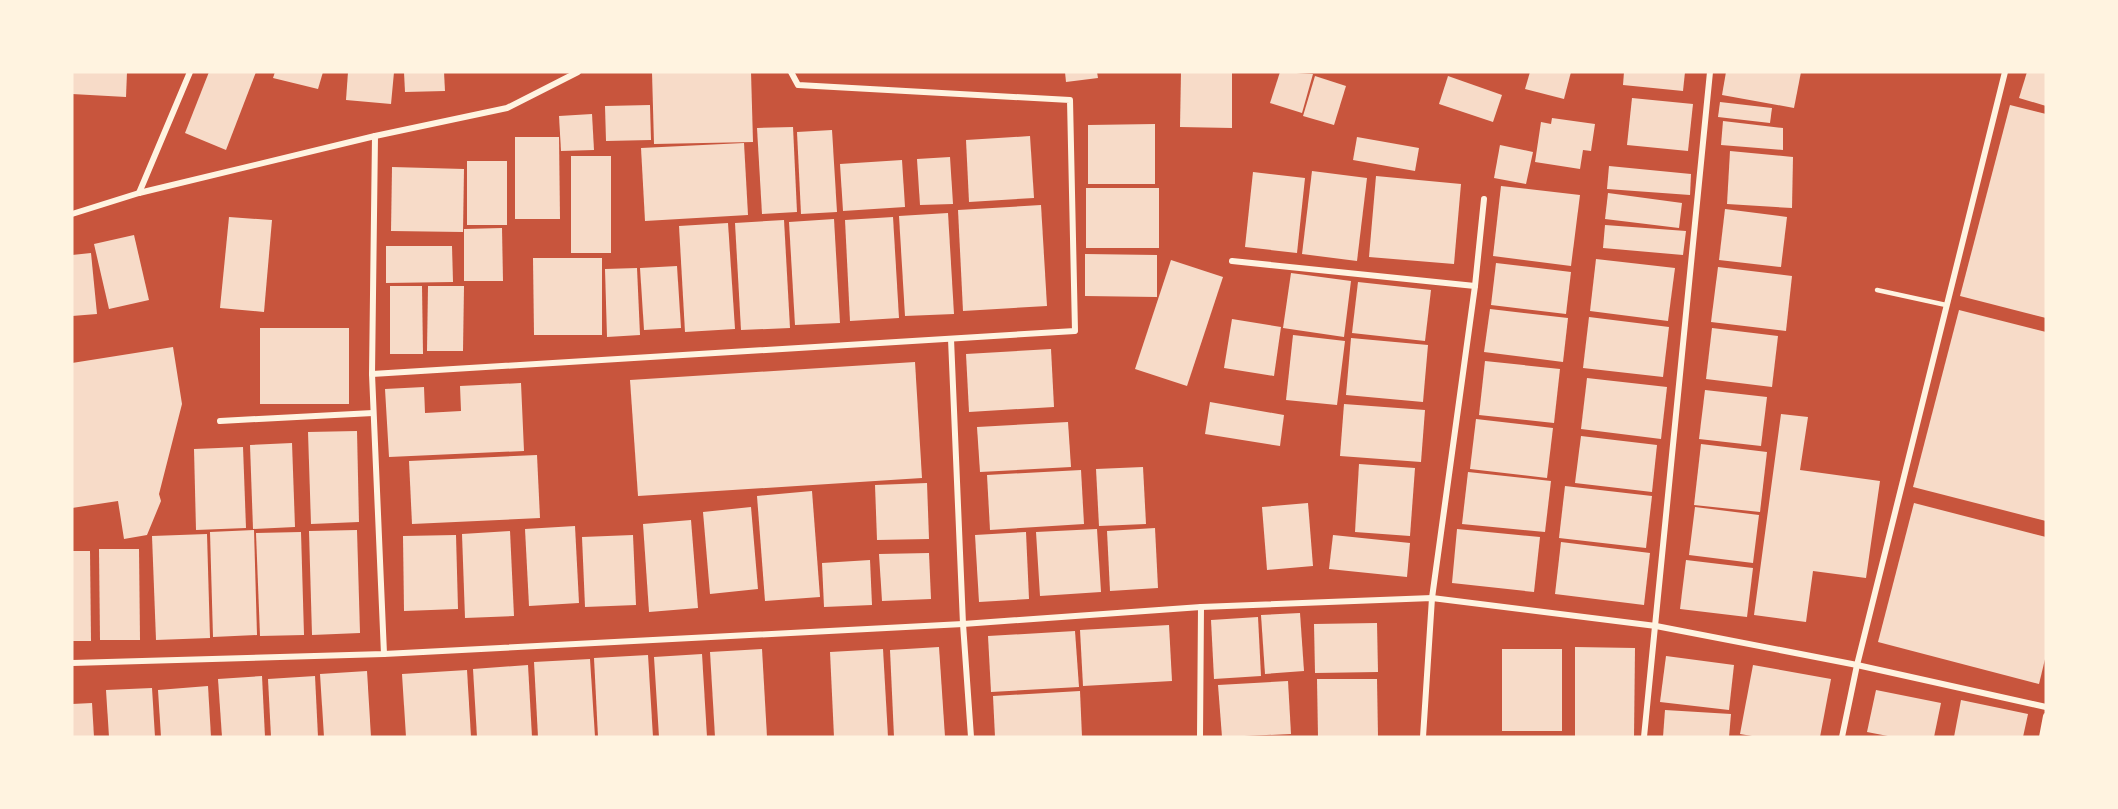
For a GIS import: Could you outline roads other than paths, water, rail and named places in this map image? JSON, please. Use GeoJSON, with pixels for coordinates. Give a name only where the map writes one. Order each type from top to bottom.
{"type":"FeatureCollection","features":[{"type":"Feature","properties":{"kind":"street"},"geometry":{"type":"LineString","coordinates":[[139,193],[190,72]]}},
{"type":"Feature","properties":{"kind":"street"},"geometry":{"type":"LineString","coordinates":[[72,214],[139,193],[375,136],[507,108],[578,72]]}},
{"type":"Feature","properties":{"kind":"street"},"geometry":{"type":"LineString","coordinates":[[372,374],[1076,331],[1070,100],[798,85],[790,72]]}},
{"type":"Feature","properties":{"kind":"street"},"geometry":{"type":"LineString","coordinates":[[1644,737],[1710,72]]}},
{"type":"Feature","properties":{"kind":"street"},"geometry":{"type":"LineString","coordinates":[[1842,737],[1857,665],[2005,72]]}},
{"type":"Feature","properties":{"kind":"street"},"geometry":{"type":"LineString","coordinates":[[375,136],[372,374],[384,654]]}},
{"type":"Feature","properties":{"kind":"street"},"geometry":{"type":"LineString","coordinates":[[1423,737],[1432,598],[1475,286],[1484,199]]}},
{"type":"Feature","properties":{"kind":"street"},"geometry":{"type":"LineString","coordinates":[[1232,261],[1475,286]]}},
{"type":"Feature","properties":{"kind":"street"},"geometry":{"type":"LineString","coordinates":[[951,339],[963,624],[971,737]]}},
{"type":"Feature","properties":{"kind":"street"},"geometry":{"type":"LineString","coordinates":[[220,421],[373,413]]}},
{"type":"Feature","properties":{"kind":"street"},"geometry":{"type":"LineString","coordinates":[[72,663],[384,654],[963,624],[1201,607],[1432,598],[1656,626],[1857,665],[2046,707]]}},
{"type":"Feature","properties":{"kind":"street"},"geometry":{"type":"LineString","coordinates":[[1200,737],[1201,607]]}},
{"type":"Feature","properties":{"kind":"street"},"geometry":{"type":"LineString","coordinates":[[2042,737],[2046,716]]}},
{"type":"Feature","properties":{"kind":"lane"},"geometry":{"type":"LineString","coordinates":[[1877,290],[1946,305]]}}]}
